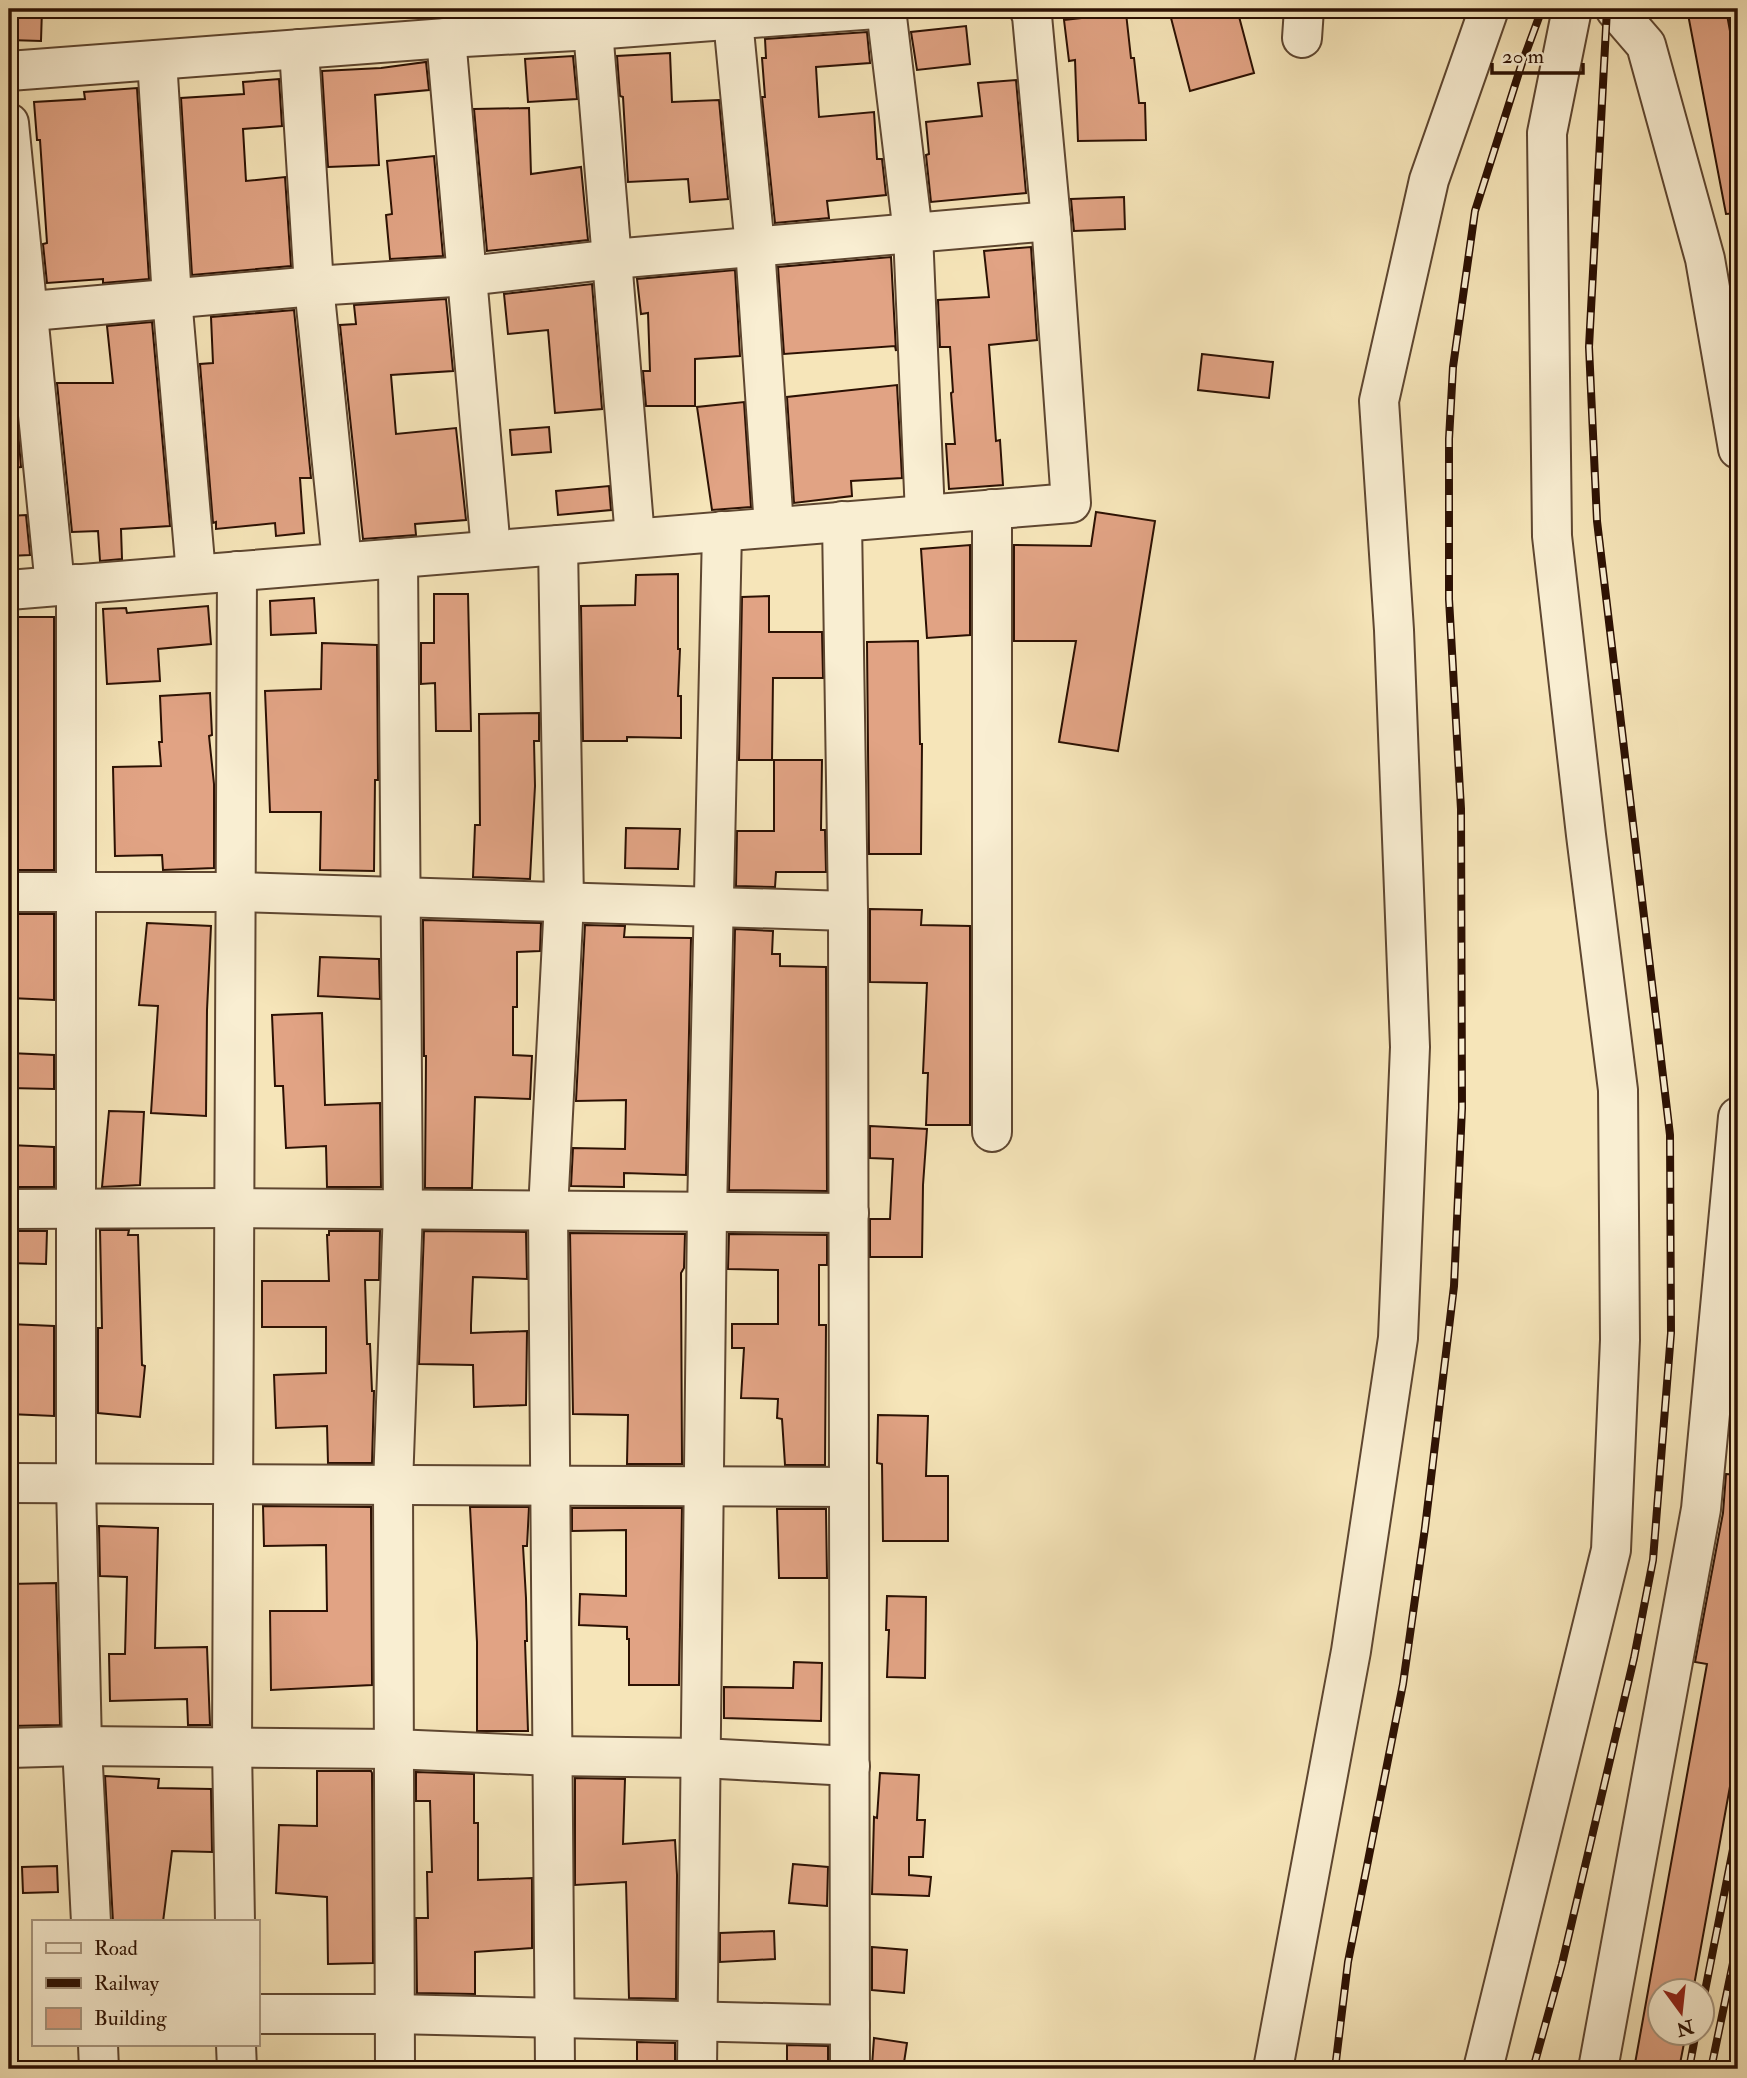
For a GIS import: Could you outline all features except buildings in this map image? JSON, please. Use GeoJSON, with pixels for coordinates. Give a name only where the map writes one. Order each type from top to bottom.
{"type":"FeatureCollection","features":[{"type":"Feature","properties":{"kind":"street"},"geometry":{"type":"LineString","coordinates":[[9,71],[446,38],[593,30],[641,18],[733,20],[876,9]]}},
{"type":"Feature","properties":{"kind":"street"},"geometry":{"type":"LineString","coordinates":[[886,9],[913,233],[925,514]]}},
{"type":"Feature","properties":{"kind":"street"},"geometry":{"type":"LineString","coordinates":[[9,590],[1071,503],[1051,221],[1029,9]]}},
{"type":"Feature","properties":{"kind":"street"},"geometry":{"type":"LineString","coordinates":[[1273,2069],[1351,1651],[1398,1338],[1410,1047],[1394,630],[1379,401],[1429,180],[1489,9]]}},
{"type":"Feature","properties":{"kind":"street"},"geometry":{"type":"LineString","coordinates":[[1483,2069],[1611,1550],[1620,1353],[1618,1090],[1552,536],[1547,133],[1572,9]]}},
{"type":"Feature","properties":{"kind":"street"},"geometry":{"type":"LineString","coordinates":[[1615,9],[1646,45],[1705,259],[1733,389],[1738,449]]}},
{"type":"Feature","properties":{"kind":"street"},"geometry":{"type":"LineString","coordinates":[[733,20],[755,247],[774,527]]}},
{"type":"Feature","properties":{"kind":"street"},"geometry":{"type":"LineString","coordinates":[[593,30],[635,538]]}},
{"type":"Feature","properties":{"kind":"street"},"geometry":{"type":"LineString","coordinates":[[446,38],[491,550]]}},
{"type":"Feature","properties":{"kind":"street"},"geometry":{"type":"LineString","coordinates":[[299,49],[314,286],[342,562]]}},
{"type":"Feature","properties":{"kind":"street"},"geometry":{"type":"LineString","coordinates":[[157,60],[172,298],[196,575]]}},
{"type":"Feature","properties":{"kind":"street"},"geometry":{"type":"LineString","coordinates":[[9,123],[18,312],[65,585],[77,894],[76,1484],[82,1746],[91,1920]]}},
{"type":"Feature","properties":{"kind":"street"},"geometry":{"type":"LineString","coordinates":[[18,312],[314,286],[468,276],[613,259],[1051,221]]}},
{"type":"Feature","properties":{"kind":"street"},"geometry":{"type":"LineString","coordinates":[[992,509],[992,1132]]}},
{"type":"Feature","properties":{"kind":"street"},"geometry":{"type":"LineString","coordinates":[[842,521],[848,911],[850,2069]]}},
{"type":"Feature","properties":{"kind":"street"},"geometry":{"type":"LineString","coordinates":[[697,2069],[707,1212],[722,531]]}},
{"type":"Feature","properties":{"kind":"street"},"geometry":{"type":"LineString","coordinates":[[555,2069],[548,1485],[548,1210],[564,902],[558,545]]}},
{"type":"Feature","properties":{"kind":"street"},"geometry":{"type":"LineString","coordinates":[[395,2069],[393,1485],[404,1209],[398,558]]}},
{"type":"Feature","properties":{"kind":"street"},"geometry":{"type":"LineString","coordinates":[[235,1920],[232,1748],[237,571]]}},
{"type":"Feature","properties":{"kind":"street"},"geometry":{"type":"LineString","coordinates":[[9,892],[237,892],[848,911]]}},
{"type":"Feature","properties":{"kind":"street"},"geometry":{"type":"LineString","coordinates":[[1598,2069],[1701,1509],[1738,1116]]}},
{"type":"Feature","properties":{"kind":"street"},"geometry":{"type":"LineString","coordinates":[[9,1209],[849,1213]]}},
{"type":"Feature","properties":{"kind":"street"},"geometry":{"type":"LineString","coordinates":[[9,1483],[848,1487]]}},
{"type":"Feature","properties":{"kind":"street"},"geometry":{"type":"LineString","coordinates":[[9,1748],[82,1746],[394,1749],[552,1756],[702,1758],[850,1766]]}},
{"type":"Feature","properties":{"kind":"street"},"geometry":{"type":"LineString","coordinates":[[259,2014],[394,2014],[850,2025]]}},
{"type":"Feature","properties":{"kind":"street"},"geometry":{"type":"LineString","coordinates":[[98,2046],[99,2069]]}},
{"type":"Feature","properties":{"kind":"street"},"geometry":{"type":"LineString","coordinates":[[236,2046],[237,2069]]}},
{"type":"Feature","properties":{"kind":"railway"},"geometry":{"type":"LineString","coordinates":[[1335,2069],[1348,1962],[1403,1684],[1454,1286],[1462,1108],[1461,809],[1449,599],[1449,439],[1453,367],[1475,211],[1542,9]]}},
{"type":"Feature","properties":{"kind":"railway"},"geometry":{"type":"LineString","coordinates":[[1533,2069],[1562,1964],[1634,1658],[1653,1560],[1671,1333],[1670,1135],[1597,521],[1589,347],[1607,9]]}},
{"type":"Feature","properties":{"kind":"railway"},"geometry":{"type":"LineString","coordinates":[[1708,1976],[1738,1824]]}},
{"type":"Feature","properties":{"kind":"railway"},"geometry":{"type":"LineString","coordinates":[[1711,2069],[1738,1939]]}},
{"type":"Feature","properties":{"kind":"railway"},"geometry":{"type":"LineString","coordinates":[[1689,2069],[1693,2046]]}}]}
